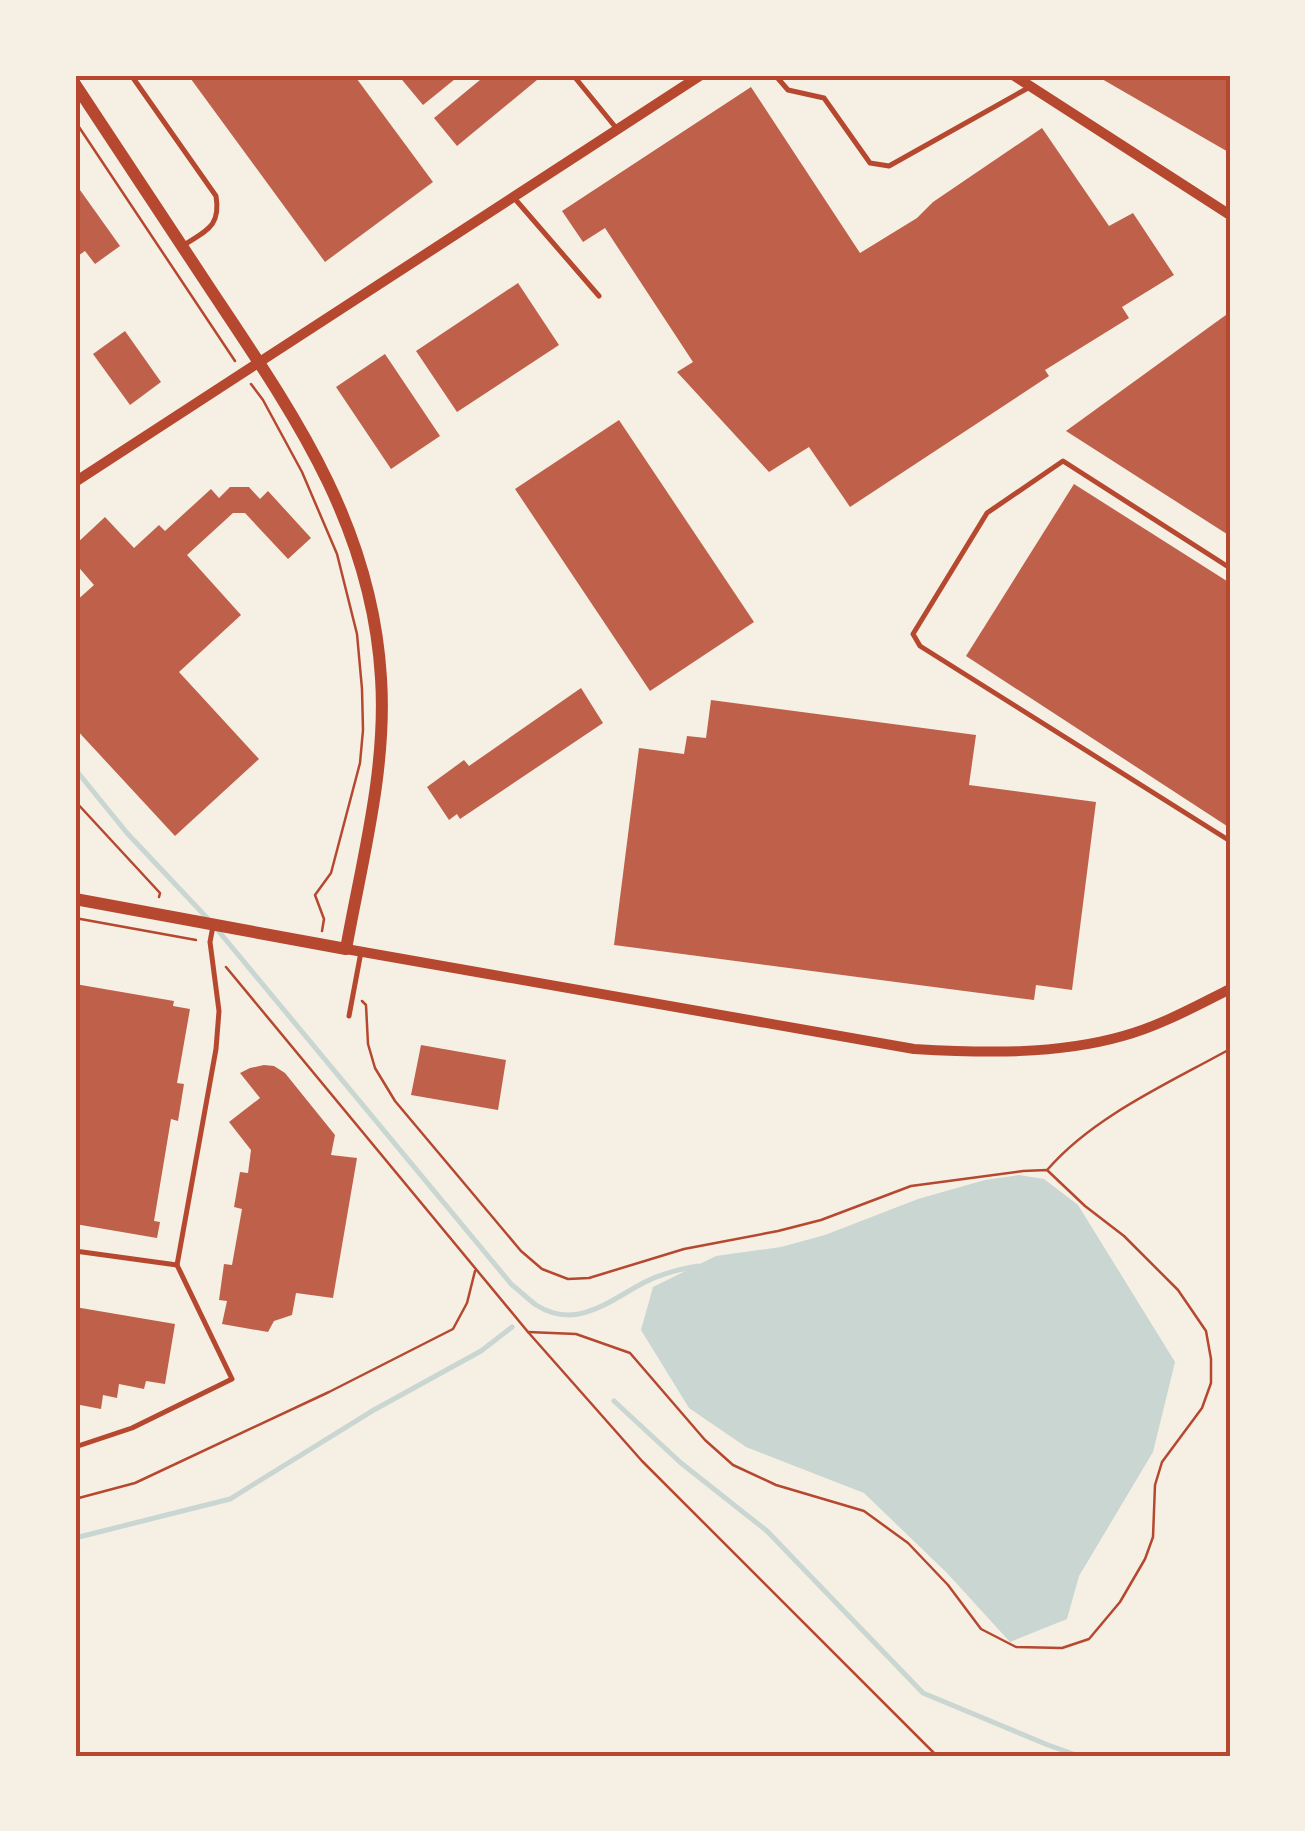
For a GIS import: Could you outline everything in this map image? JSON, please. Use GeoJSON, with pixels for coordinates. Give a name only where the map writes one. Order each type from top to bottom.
{"type":"FeatureCollection","features":[{"type":"Feature","properties":{"kind":"street"},"geometry":{"type":"LineString","coordinates":[[75,482],[701,75]]}},
{"type":"Feature","properties":{"kind":"street"},"geometry":{"type":"LineString","coordinates":[[1013,75],[1230,215]]}},
{"type":"Feature","properties":{"kind":"street"},"geometry":{"type":"LineString","coordinates":[[75,84],[304,434],[334,490],[366,586],[381,677],[382,728],[376,792],[346,948]]}},
{"type":"Feature","properties":{"kind":"street"},"geometry":{"type":"LineString","coordinates":[[75,900],[156,914],[211,930],[346,948],[914,1049],[960,1052],[1070,1047],[1125,1036],[1230,989]]}},
{"type":"Feature","properties":{"kind":"lane"},"geometry":{"type":"LineString","coordinates":[[132,75],[216,196],[219,212],[212,226],[182,246]]}},
{"type":"Feature","properties":{"kind":"lane"},"geometry":{"type":"LineString","coordinates":[[573,75],[618,129]]}},
{"type":"Feature","properties":{"kind":"lane"},"geometry":{"type":"LineString","coordinates":[[776,75],[788,90],[824,98],[870,163],[889,166],[1031,86]]}},
{"type":"Feature","properties":{"kind":"lane"},"geometry":{"type":"LineString","coordinates":[[513,196],[599,296]]}},
{"type":"Feature","properties":{"kind":"lane"},"geometry":{"type":"LineString","coordinates":[[1230,568],[1063,461],[987,513],[913,634],[920,646],[1230,842]]}},
{"type":"Feature","properties":{"kind":"lane"},"geometry":{"type":"LineString","coordinates":[[75,1448],[132,1428],[232,1378],[177,1266],[216,1049],[218,1011],[211,930]]}},
{"type":"Feature","properties":{"kind":"lane"},"geometry":{"type":"LineString","coordinates":[[350,1016],[361,952]]}},
{"type":"Feature","properties":{"kind":"lane"},"geometry":{"type":"LineString","coordinates":[[75,1251],[177,1266]]}},
{"type":"Feature","properties":{"kind":"path"},"geometry":{"type":"LineString","coordinates":[[75,121],[263,400],[302,472],[338,554],[357,634],[362,703],[360,763],[331,874],[315,895],[324,919],[320,944]]}},
{"type":"Feature","properties":{"kind":"path"},"geometry":{"type":"LineString","coordinates":[[75,801],[160,893],[156,914]]}},
{"type":"Feature","properties":{"kind":"path"},"geometry":{"type":"LineString","coordinates":[[75,918],[211,930],[228,970],[528,1332],[642,1461],[937,1756]]}},
{"type":"Feature","properties":{"kind":"path"},"geometry":{"type":"LineString","coordinates":[[354,992],[366,1005],[368,1044],[375,1068],[395,1101],[520,1251],[542,1269],[568,1280],[590,1278],[684,1248],[821,1220],[910,1186],[1047,1170],[1124,1236],[1178,1290],[1206,1331],[1211,1383],[1202,1408],[1162,1462],[1154,1485],[1153,1537],[1120,1602],[1088,1639],[1062,1648],[1016,1647],[981,1628],[908,1543],[864,1511],[776,1485],[733,1465],[704,1440],[630,1353],[576,1334],[528,1332]]}},
{"type":"Feature","properties":{"kind":"path"},"geometry":{"type":"LineString","coordinates":[[1047,1170],[1067,1146],[1118,1112],[1230,1049]]}},
{"type":"Feature","properties":{"kind":"path"},"geometry":{"type":"LineString","coordinates":[[75,1499],[135,1483],[454,1329],[467,1303],[476,1267]]}},
{"type":"Feature","properties":{"kind":"shaded area"},"geometry":{"type":"Polygon","coordinates":[[[1019,1175],[1044,1179],[1078,1205],[1175,1362],[1153,1452],[1079,1576],[1067,1619],[1010,1642],[947,1573],[864,1493],[746,1447],[689,1408],[641,1330],[653,1287],[716,1256],[781,1247],[825,1235],[918,1199],[1019,1175]]]}},
{"type":"Feature","properties":{"kind":"building"},"geometry":{"type":"Polygon","coordinates":[[[188,75],[354,75],[433,182],[325,262],[188,75]]]}},
{"type":"Feature","properties":{"kind":"building"},"geometry":{"type":"Polygon","coordinates":[[[398,75],[460,75],[423,105],[398,75]]]}},
{"type":"Feature","properties":{"kind":"building"},"geometry":{"type":"Polygon","coordinates":[[[486,75],[543,75],[457,146],[434,118],[486,75]]]}},
{"type":"Feature","properties":{"kind":"building"},"geometry":{"type":"Polygon","coordinates":[[[1095,75],[1230,75],[1230,153],[1095,75]]]}},
{"type":"Feature","properties":{"kind":"building"},"geometry":{"type":"Polygon","coordinates":[[[751,87],[860,253],[917,218],[933,202],[1042,128],[1109,226],[1133,213],[1174,275],[1122,307],[1129,318],[1045,370],[1049,376],[850,507],[809,447],[769,472],[677,372],[693,362],[605,228],[583,242],[562,211],[751,87]]]}},
{"type":"Feature","properties":{"kind":"building"},"geometry":{"type":"Polygon","coordinates":[[[75,183],[120,246],[95,264],[85,251],[75,258],[75,183]]]}},
{"type":"Feature","properties":{"kind":"building"},"geometry":{"type":"Polygon","coordinates":[[[518,283],[559,345],[457,412],[416,351],[518,283]]]}},
{"type":"Feature","properties":{"kind":"building"},"geometry":{"type":"Polygon","coordinates":[[[1230,312],[1230,536],[1066,431],[1230,312]]]}},
{"type":"Feature","properties":{"kind":"building"},"geometry":{"type":"Polygon","coordinates":[[[125,331],[161,382],[130,405],[93,354],[125,331]]]}},
{"type":"Feature","properties":{"kind":"building"},"geometry":{"type":"Polygon","coordinates":[[[385,354],[440,436],[391,469],[336,387],[385,354]]]}},
{"type":"Feature","properties":{"kind":"building"},"geometry":{"type":"Polygon","coordinates":[[[619,420],[754,622],[650,691],[515,489],[619,420]]]}},
{"type":"Feature","properties":{"kind":"building"},"geometry":{"type":"Polygon","coordinates":[[[1074,484],[1230,583],[1230,828],[966,656],[1074,484]]]}},
{"type":"Feature","properties":{"kind":"building"},"geometry":{"type":"Polygon","coordinates":[[[230,487],[249,487],[260,499],[268,491],[311,538],[288,559],[245,513],[233,513],[187,555],[241,615],[179,672],[259,759],[175,836],[75,728],[75,602],[94,585],[75,563],[75,545],[105,517],[134,548],[159,525],[165,531],[211,489],[219,498],[230,487]]]}},
{"type":"Feature","properties":{"kind":"building"},"geometry":{"type":"Polygon","coordinates":[[[581,688],[603,723],[460,819],[457,814],[449,820],[427,787],[464,760],[469,766],[581,688]]]}},
{"type":"Feature","properties":{"kind":"building"},"geometry":{"type":"Polygon","coordinates":[[[711,700],[976,735],[969,785],[1096,802],[1072,990],[1036,985],[1034,1000],[614,945],[639,748],[684,754],[687,736],[706,738],[711,700]]]}},
{"type":"Feature","properties":{"kind":"building"},"geometry":{"type":"Polygon","coordinates":[[[75,984],[174,1001],[173,1006],[190,1009],[177,1083],[184,1084],[178,1121],[171,1119],[154,1221],[160,1222],[157,1238],[75,1224],[75,984]]]}},
{"type":"Feature","properties":{"kind":"building"},"geometry":{"type":"Polygon","coordinates":[[[421,1045],[506,1060],[498,1110],[411,1095],[421,1045]]]}},
{"type":"Feature","properties":{"kind":"building"},"geometry":{"type":"Polygon","coordinates":[[[264,1065],[285,1073],[335,1135],[331,1155],[357,1158],[333,1298],[296,1293],[292,1315],[274,1321],[268,1332],[222,1324],[227,1301],[219,1300],[224,1264],[232,1265],[242,1209],[234,1207],[240,1172],[248,1173],[251,1150],[229,1122],[260,1098],[240,1073],[264,1065]]]}},
{"type":"Feature","properties":{"kind":"building"},"geometry":{"type":"Polygon","coordinates":[[[75,1307],[175,1324],[165,1384],[146,1381],[144,1389],[119,1384],[117,1398],[103,1395],[101,1409],[75,1404],[75,1307]]]}},
{"type":"Feature","properties":{"kind":"waterway"},"geometry":{"type":"LineString","coordinates":[[75,769],[127,833],[209,920]]}},
{"type":"Feature","properties":{"kind":"waterway"},"geometry":{"type":"LineString","coordinates":[[216,928],[512,1285],[536,1305],[565,1315],[579,1314],[645,1282],[698,1266]]}},
{"type":"Feature","properties":{"kind":"waterway"},"geometry":{"type":"LineString","coordinates":[[75,1538],[230,1499],[372,1411],[481,1351],[512,1327]]}},
{"type":"Feature","properties":{"kind":"waterway"},"geometry":{"type":"LineString","coordinates":[[614,1401],[681,1463],[767,1531],[923,1693],[1079,1756]]}}]}
